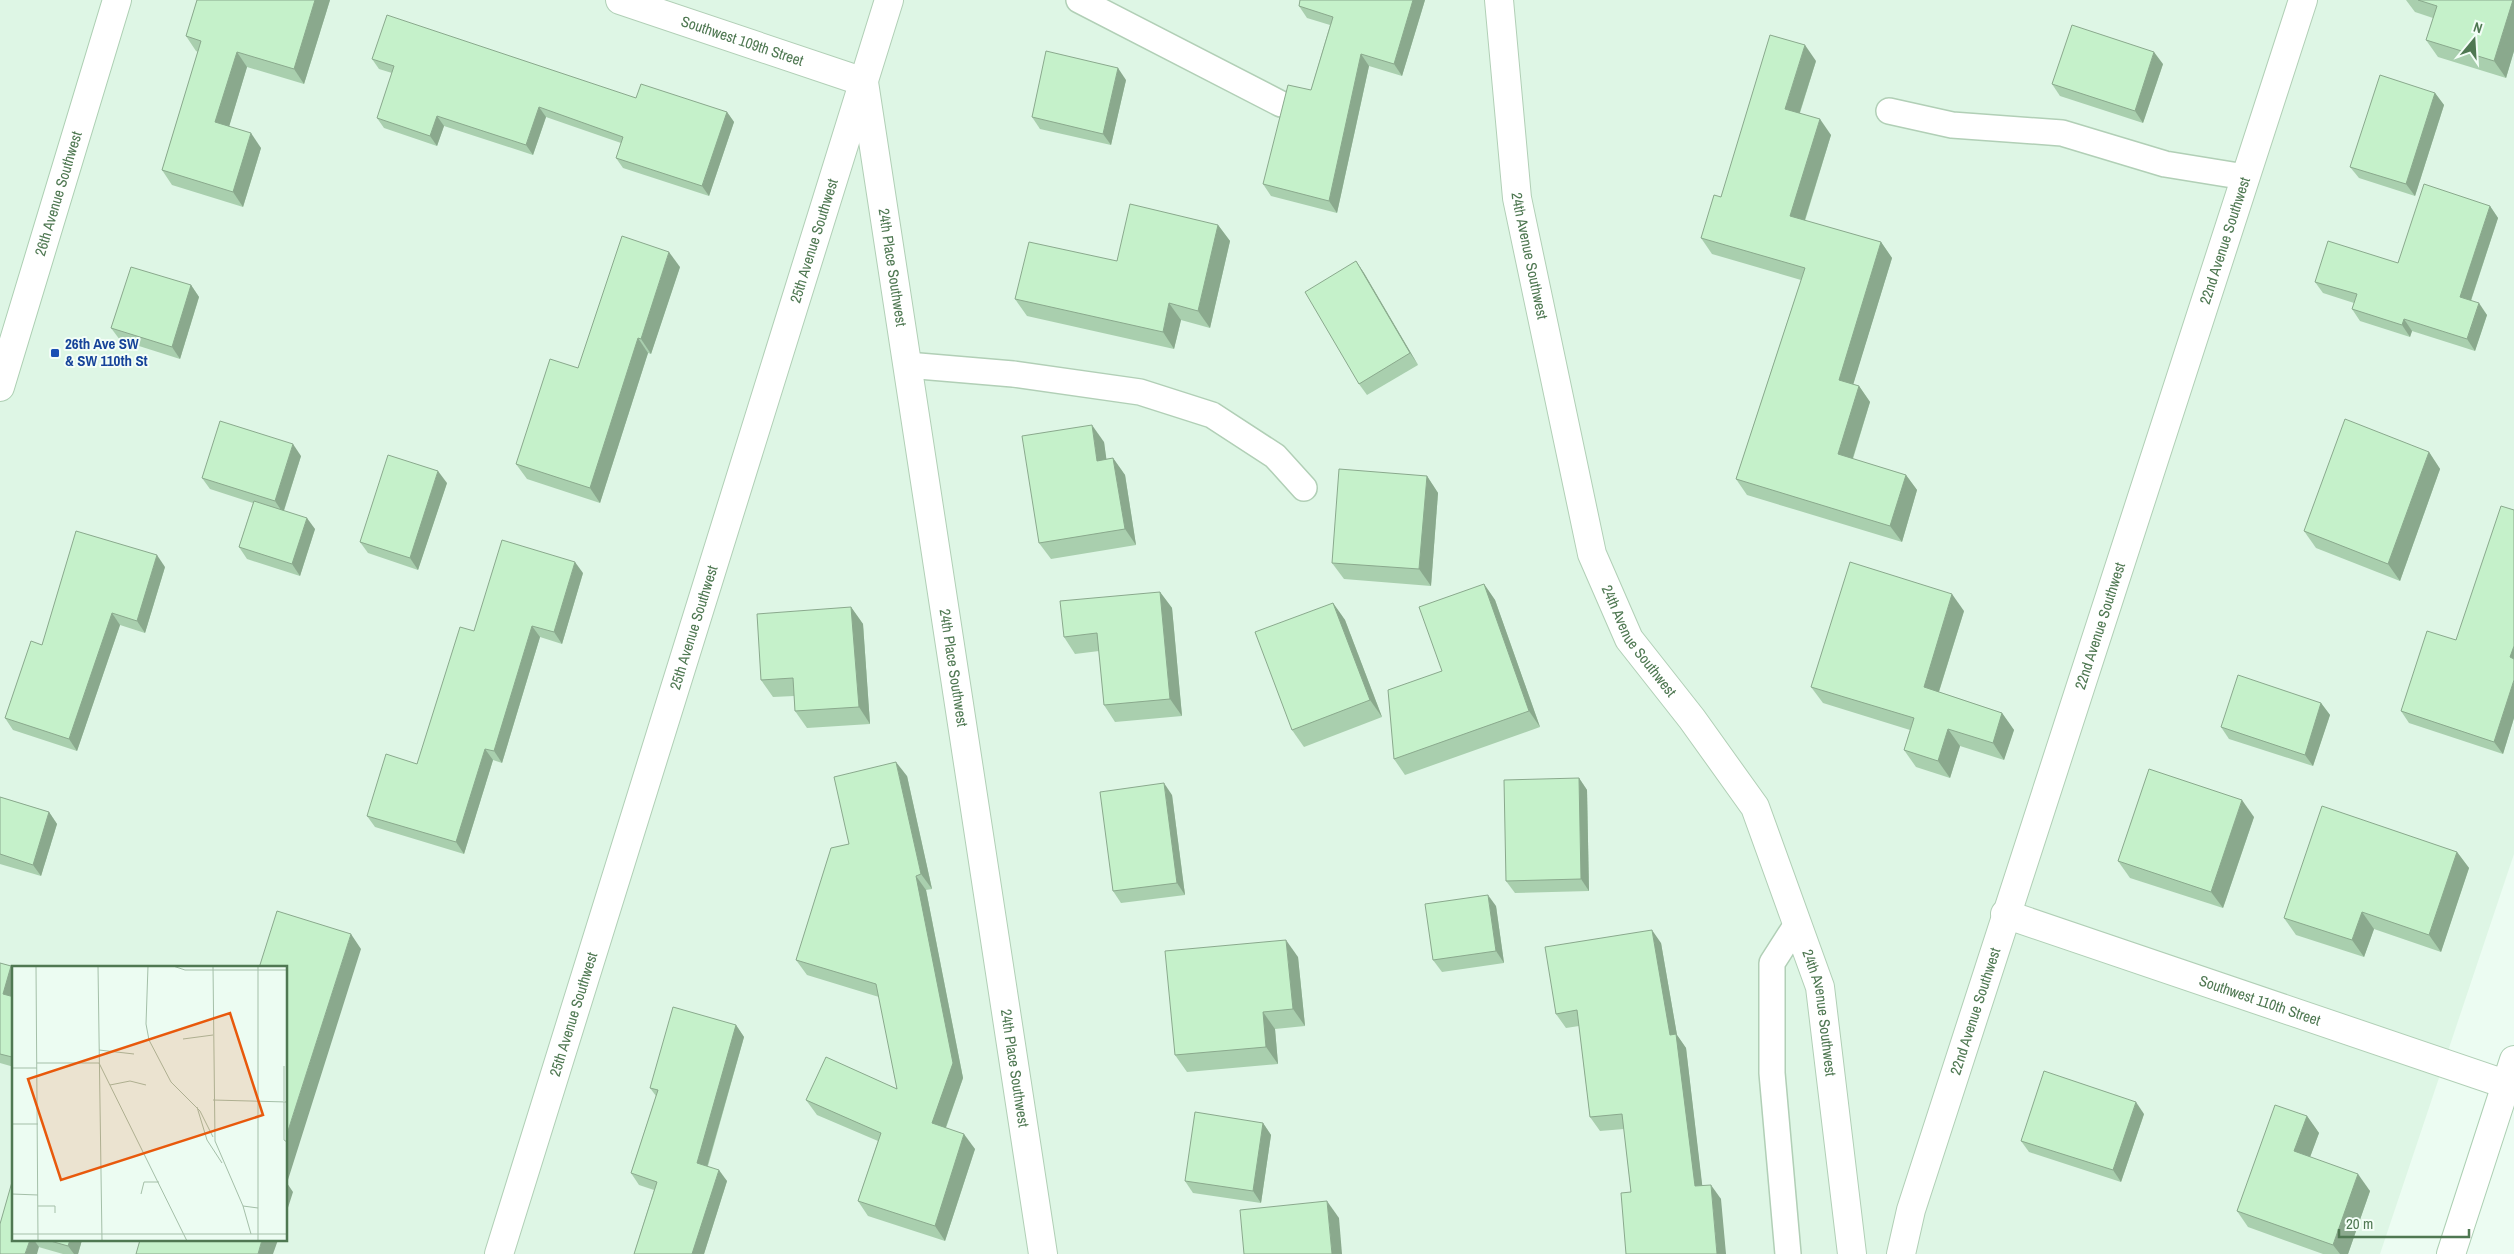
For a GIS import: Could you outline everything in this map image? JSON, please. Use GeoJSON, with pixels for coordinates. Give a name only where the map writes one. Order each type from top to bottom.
{"type":"FeatureCollection","features":[{"type":"Feature","properties":{"kind":"street","name":"26th Avenue Southwest"},"geometry":{"type":"LineString","coordinates":[[0,387],[117,0]]}},
{"type":"Feature","properties":{"kind":"street","name":"Southwest 109th Street"},"geometry":{"type":"LineString","coordinates":[[620,0],[864,82]]}},
{"type":"Feature","properties":{"kind":"street","name":"25th Avenue Southwest"},"geometry":{"type":"LineString","coordinates":[[499,1254],[888,0]]}},
{"type":"Feature","properties":{"kind":"street","name":"24th Avenue Southwest"},"geometry":{"type":"LineString","coordinates":[[1499,0],[1517,198],[1592,554],[1629,639],[1692,719],[1755,807],[1820,987],[1852,1254]]}},
{"type":"Feature","properties":{"kind":"street","name":"22nd Avenue Southwest"},"geometry":{"type":"LineString","coordinates":[[1902,1254],[1911,1210],[2005,914],[2303,0]]}},
{"type":"Feature","properties":{"kind":"street","name":"24th Place Southwest"},"geometry":{"type":"LineString","coordinates":[[864,82],[1043,1254]]}},
{"type":"Feature","properties":{"kind":"street","name":"Southwest 110th Street"},"geometry":{"type":"LineString","coordinates":[[2005,914],[2511,1077]]}},
{"type":"Feature","properties":{"kind":"street"},"geometry":{"type":"LineString","coordinates":[[2451,1254],[2511,1077]]}},
{"type":"Feature","properties":{"kind":"lane"},"geometry":{"type":"LineString","coordinates":[[1079,0],[1281,104]]}},
{"type":"Feature","properties":{"kind":"lane"},"geometry":{"type":"LineString","coordinates":[[1889,112],[1952,125],[2062,133],[2164,164],[2246,177]]}},
{"type":"Feature","properties":{"kind":"lane"},"geometry":{"type":"LineString","coordinates":[[907,365],[1013,374],[1140,392],[1212,416],[1275,456],[1304,488]]}},
{"type":"Feature","properties":{"kind":"lane"},"geometry":{"type":"LineString","coordinates":[[1788,1254],[1772,1073],[1772,963],[1797,924]]}},
{"type":"Feature","properties":{"kind":"shaded area"},"geometry":{"type":"Polygon","coordinates":[[[0,0],[2514,0],[2514,854],[2380,1254],[0,1254],[0,0]]]}},
{"type":"Feature","properties":{"kind":"building"},"geometry":{"type":"Polygon","coordinates":[[[197,0],[315,0],[294,69],[237,52],[215,122],[251,133],[233,192],[162,170],[201,41],[186,36],[197,0]]]}},
{"type":"Feature","properties":{"kind":"building"},"geometry":{"type":"Polygon","coordinates":[[[1300,0],[1413,0],[1394,64],[1361,54],[1329,201],[1263,184],[1288,85],[1311,90],[1333,17],[1299,6],[1300,0]]]}},
{"type":"Feature","properties":{"kind":"building"},"geometry":{"type":"Polygon","coordinates":[[[2418,0],[2513,0],[2494,61],[2426,40],[2437,6],[2418,0]]]}},
{"type":"Feature","properties":{"kind":"building"},"geometry":{"type":"Polygon","coordinates":[[[387,15],[636,98],[641,84],[727,112],[702,186],[616,158],[623,137],[539,107],[526,145],[437,116],[430,136],[377,118],[394,66],[372,59],[387,15]]]}},
{"type":"Feature","properties":{"kind":"building"},"geometry":{"type":"Polygon","coordinates":[[[2072,25],[2154,52],[2135,111],[2052,84],[2072,25]]]}},
{"type":"Feature","properties":{"kind":"building"},"geometry":{"type":"Polygon","coordinates":[[[1770,35],[1805,45],[1785,109],[1820,119],[1790,216],[1881,242],[1839,380],[1859,386],[1838,454],[1906,475],[1890,526],[1736,479],[1805,268],[1701,238],[1714,195],[1721,197],[1770,35]]]}},
{"type":"Feature","properties":{"kind":"building"},"geometry":{"type":"Polygon","coordinates":[[[1046,51],[1118,68],[1103,134],[1032,117],[1046,51]]]}},
{"type":"Feature","properties":{"kind":"building"},"geometry":{"type":"Polygon","coordinates":[[[2380,75],[2435,93],[2406,184],[2350,167],[2380,75]]]}},
{"type":"Feature","properties":{"kind":"building"},"geometry":{"type":"Polygon","coordinates":[[[2424,184],[2490,206],[2460,297],[2479,303],[2467,339],[2404,319],[2402,325],[2352,309],[2357,294],[2315,282],[2328,241],[2398,263],[2424,184]]]}},
{"type":"Feature","properties":{"kind":"building"},"geometry":{"type":"Polygon","coordinates":[[[1130,204],[1218,225],[1198,311],[1169,303],[1163,332],[1015,299],[1029,242],[1117,261],[1130,204]]]}},
{"type":"Feature","properties":{"kind":"building"},"geometry":{"type":"Polygon","coordinates":[[[622,236],[669,252],[641,339],[638,338],[590,488],[516,464],[550,359],[578,368],[622,236]]]}},
{"type":"Feature","properties":{"kind":"building"},"geometry":{"type":"Polygon","coordinates":[[[1356,261],[1410,353],[1359,384],[1305,292],[1356,261]]]}},
{"type":"Feature","properties":{"kind":"building"},"geometry":{"type":"Polygon","coordinates":[[[131,267],[191,285],[172,347],[111,328],[131,267]]]}},
{"type":"Feature","properties":{"kind":"building"},"geometry":{"type":"Polygon","coordinates":[[[2345,419],[2429,452],[2388,564],[2304,531],[2345,419]]]}},
{"type":"Feature","properties":{"kind":"building"},"geometry":{"type":"Polygon","coordinates":[[[220,421],[293,444],[275,501],[202,478],[220,421]]]}},
{"type":"Feature","properties":{"kind":"building"},"geometry":{"type":"Polygon","coordinates":[[[1092,425],[1097,461],[1113,458],[1125,529],[1039,543],[1022,436],[1092,425]]]}},
{"type":"Feature","properties":{"kind":"building"},"geometry":{"type":"Polygon","coordinates":[[[388,455],[438,471],[410,558],[360,542],[388,455]]]}},
{"type":"Feature","properties":{"kind":"building"},"geometry":{"type":"Polygon","coordinates":[[[1339,469],[1427,476],[1419,569],[1332,563],[1339,469]]]}},
{"type":"Feature","properties":{"kind":"building"},"geometry":{"type":"Polygon","coordinates":[[[254,501],[307,518],[292,564],[239,547],[254,501]]]}},
{"type":"Feature","properties":{"kind":"building"},"geometry":{"type":"Polygon","coordinates":[[[2501,506],[2514,510],[2514,646],[2510,657],[2514,659],[2514,680],[2494,742],[2401,711],[2427,631],[2456,640],[2501,506]]]}},
{"type":"Feature","properties":{"kind":"building"},"geometry":{"type":"Polygon","coordinates":[[[76,531],[157,555],[137,621],[112,613],[69,739],[5,718],[31,641],[42,645],[76,531]]]}},
{"type":"Feature","properties":{"kind":"building"},"geometry":{"type":"Polygon","coordinates":[[[502,540],[575,562],[554,632],[532,626],[494,751],[485,749],[456,842],[367,816],[386,754],[417,764],[460,627],[474,631],[502,540]]]}},
{"type":"Feature","properties":{"kind":"building"},"geometry":{"type":"Polygon","coordinates":[[[1850,562],[1952,594],[1924,687],[2002,713],[1993,743],[1948,729],[1938,761],[1904,750],[1914,718],[1811,687],[1850,562]]]}},
{"type":"Feature","properties":{"kind":"building"},"geometry":{"type":"Polygon","coordinates":[[[1484,584],[1529,711],[1394,759],[1388,690],[1442,671],[1419,607],[1484,584]]]}},
{"type":"Feature","properties":{"kind":"building"},"geometry":{"type":"Polygon","coordinates":[[[1160,592],[1170,699],[1104,705],[1097,633],[1064,637],[1060,601],[1160,592]]]}},
{"type":"Feature","properties":{"kind":"building"},"geometry":{"type":"Polygon","coordinates":[[[1333,603],[1370,700],[1292,730],[1255,632],[1333,603]]]}},
{"type":"Feature","properties":{"kind":"building"},"geometry":{"type":"Polygon","coordinates":[[[851,607],[859,707],[795,711],[793,678],[761,680],[757,614],[851,607]]]}},
{"type":"Feature","properties":{"kind":"building"},"geometry":{"type":"Polygon","coordinates":[[[2238,675],[2321,703],[2305,755],[2221,727],[2238,675]]]}},
{"type":"Feature","properties":{"kind":"building"},"geometry":{"type":"Polygon","coordinates":[[[896,762],[921,874],[916,876],[953,1063],[932,1123],[964,1134],[935,1226],[858,1201],[881,1133],[806,1100],[826,1057],[897,1089],[876,984],[796,960],[831,848],[849,844],[834,777],[896,762]]]}},
{"type":"Feature","properties":{"kind":"building"},"geometry":{"type":"Polygon","coordinates":[[[2149,769],[2242,800],[2211,892],[2118,861],[2149,769]]]}},
{"type":"Feature","properties":{"kind":"building"},"geometry":{"type":"Polygon","coordinates":[[[1579,778],[1581,879],[1506,881],[1504,780],[1579,778]]]}},
{"type":"Feature","properties":{"kind":"building"},"geometry":{"type":"Polygon","coordinates":[[[1164,783],[1177,883],[1113,891],[1100,792],[1164,783]]]}},
{"type":"Feature","properties":{"kind":"building"},"geometry":{"type":"Polygon","coordinates":[[[0,797],[49,812],[33,865],[0,854],[0,797]]]}},
{"type":"Feature","properties":{"kind":"building"},"geometry":{"type":"Polygon","coordinates":[[[2322,806],[2457,852],[2429,935],[2362,912],[2352,940],[2284,918],[2322,806]]]}},
{"type":"Feature","properties":{"kind":"building"},"geometry":{"type":"Polygon","coordinates":[[[1488,895],[1496,951],[1433,960],[1425,904],[1488,895]]]}},
{"type":"Feature","properties":{"kind":"building"},"geometry":{"type":"Polygon","coordinates":[[[277,911],[351,934],[288,1131],[288,966],[260,966],[277,911]]]}},
{"type":"Feature","properties":{"kind":"building"},"geometry":{"type":"Polygon","coordinates":[[[1652,930],[1670,1035],[1676,1034],[1695,1186],[1711,1185],[1717,1254],[1626,1254],[1621,1193],[1631,1192],[1622,1114],[1590,1117],[1577,1010],[1556,1014],[1545,947],[1652,930]]]}},
{"type":"Feature","properties":{"kind":"building"},"geometry":{"type":"Polygon","coordinates":[[[1286,940],[1293,1009],[1263,1012],[1266,1047],[1175,1055],[1165,951],[1286,940]]]}},
{"type":"Feature","properties":{"kind":"building"},"geometry":{"type":"Polygon","coordinates":[[[0,963],[11,966],[3,994],[12,996],[12,1057],[0,1054],[0,963]]]}},
{"type":"Feature","properties":{"kind":"building"},"geometry":{"type":"Polygon","coordinates":[[[673,1007],[736,1025],[697,1163],[719,1170],[692,1254],[634,1254],[657,1182],[631,1173],[658,1090],[650,1088],[673,1007]]]}},
{"type":"Feature","properties":{"kind":"building"},"geometry":{"type":"Polygon","coordinates":[[[2044,1071],[2136,1102],[2113,1170],[2021,1141],[2044,1071]]]}},
{"type":"Feature","properties":{"kind":"building"},"geometry":{"type":"Polygon","coordinates":[[[2275,1105],[2307,1116],[2294,1151],[2358,1174],[2333,1245],[2237,1211],[2275,1105]]]}},
{"type":"Feature","properties":{"kind":"building"},"geometry":{"type":"Polygon","coordinates":[[[1195,1112],[1263,1123],[1253,1191],[1185,1181],[1195,1112]]]}},
{"type":"Feature","properties":{"kind":"building"},"geometry":{"type":"Polygon","coordinates":[[[12,1182],[12,1242],[29,1242],[25,1254],[0,1254],[0,1224],[12,1182]]]}},
{"type":"Feature","properties":{"kind":"building"},"geometry":{"type":"Polygon","coordinates":[[[1327,1201],[1332,1254],[1244,1254],[1240,1210],[1327,1201]]]}},
{"type":"Feature","properties":{"kind":"building"},"geometry":{"type":"Polygon","coordinates":[[[54,1242],[69,1242],[68,1246],[54,1242]]]}},
{"type":"Feature","properties":{"kind":"building"},"geometry":{"type":"Polygon","coordinates":[[[139,1242],[261,1242],[258,1254],[136,1254],[139,1242]]]}},
{"type":"Feature","properties":{"kind":"place","name":"26th Ave SW & SW 110th St"},"geometry":{"type":"Point","coordinates":[55,353]}}]}
